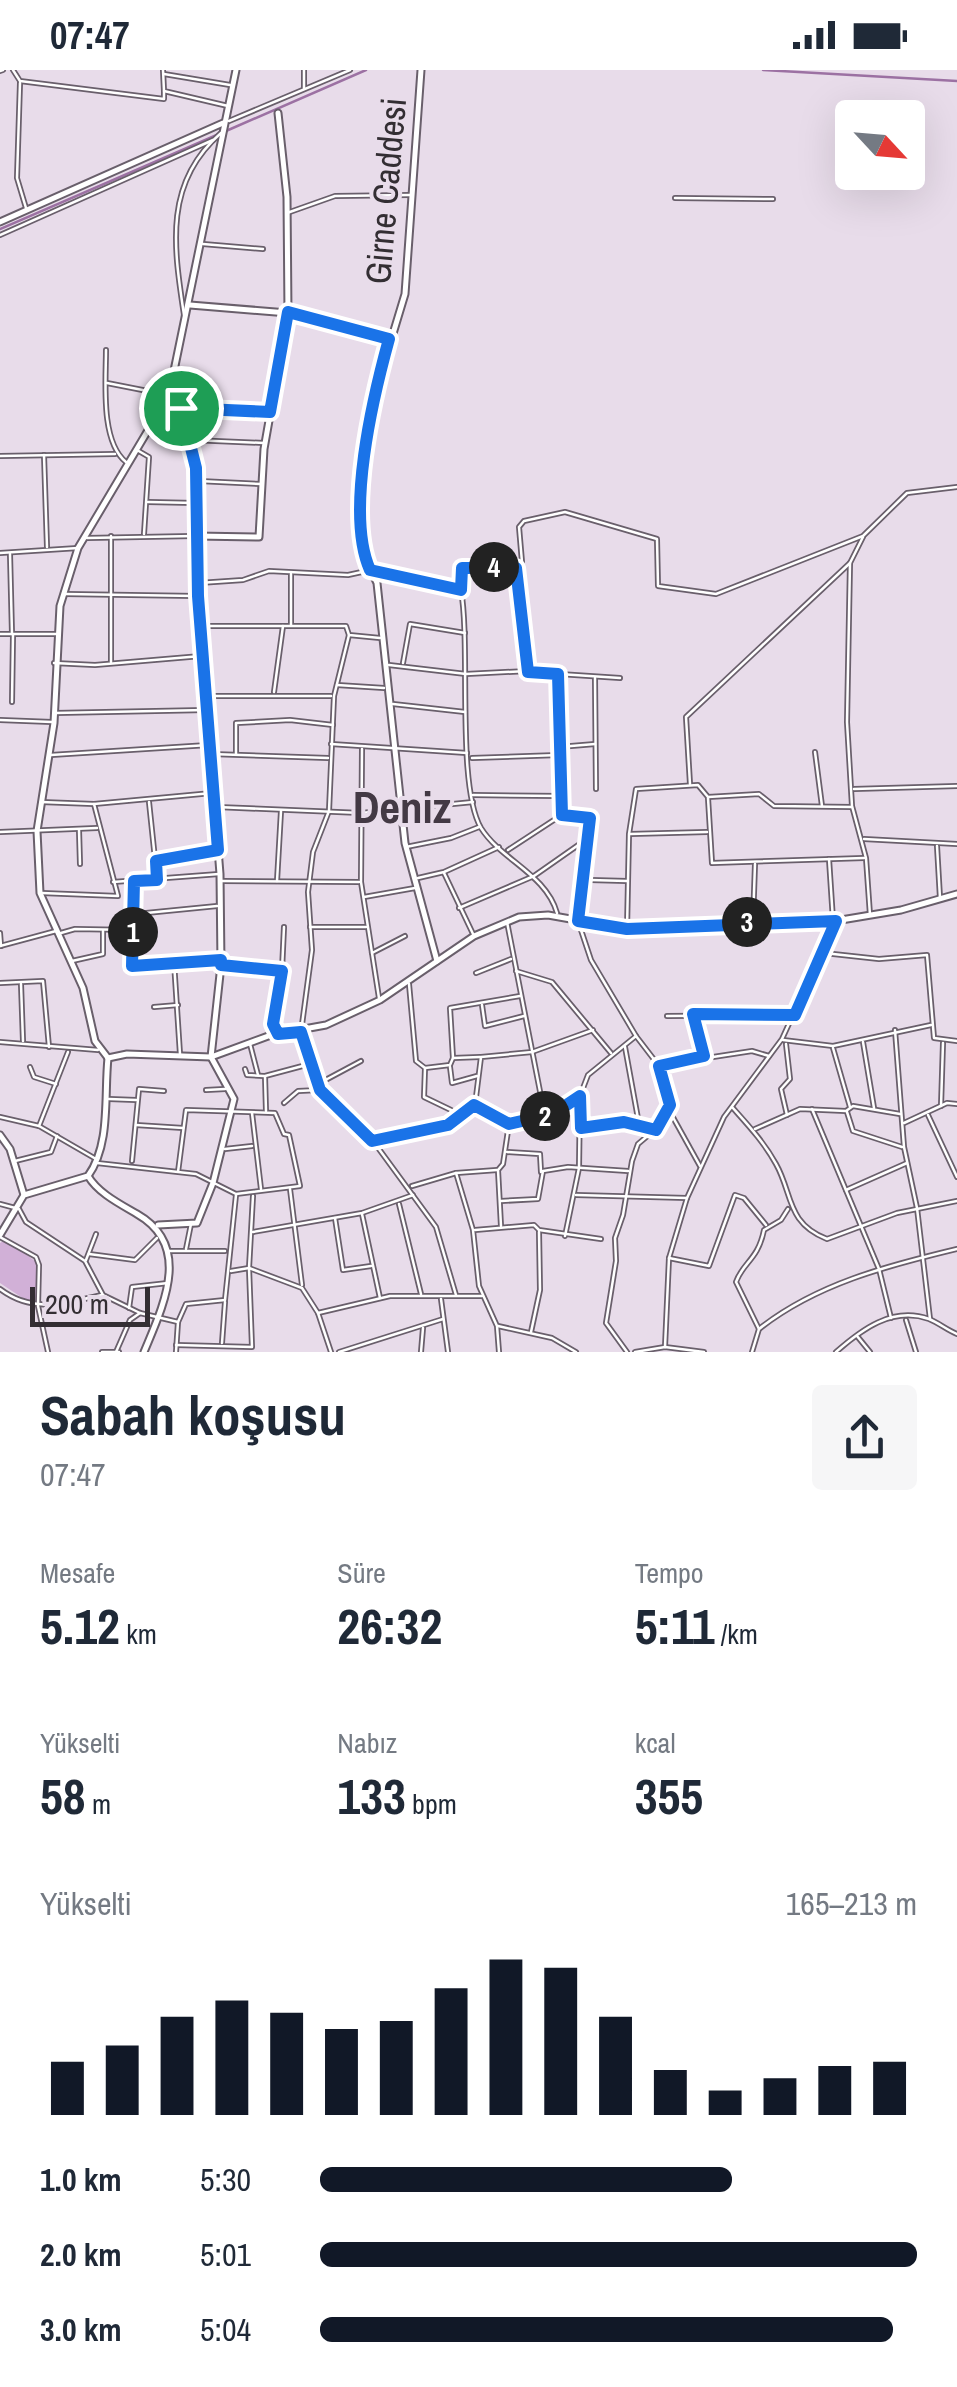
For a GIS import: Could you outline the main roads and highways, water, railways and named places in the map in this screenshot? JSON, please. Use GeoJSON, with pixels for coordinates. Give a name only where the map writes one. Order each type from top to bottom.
{"type":"FeatureCollection","features":[{"type":"Feature","properties":{"kind":"waterway"},"geometry":{"type":"LineString","coordinates":[[226,131],[366,70]]}},
{"type":"Feature","properties":{"kind":"waterway"},"geometry":{"type":"LineString","coordinates":[[763,70],[957,81]]}},
{"type":"Feature","properties":{"kind":"waterway"},"geometry":{"type":"LineString","coordinates":[[0,229],[219,134]]}},
{"type":"Feature","properties":{"kind":"district","name":"Deniz"},"geometry":{"type":"Point","coordinates":[402,807]}}]}
